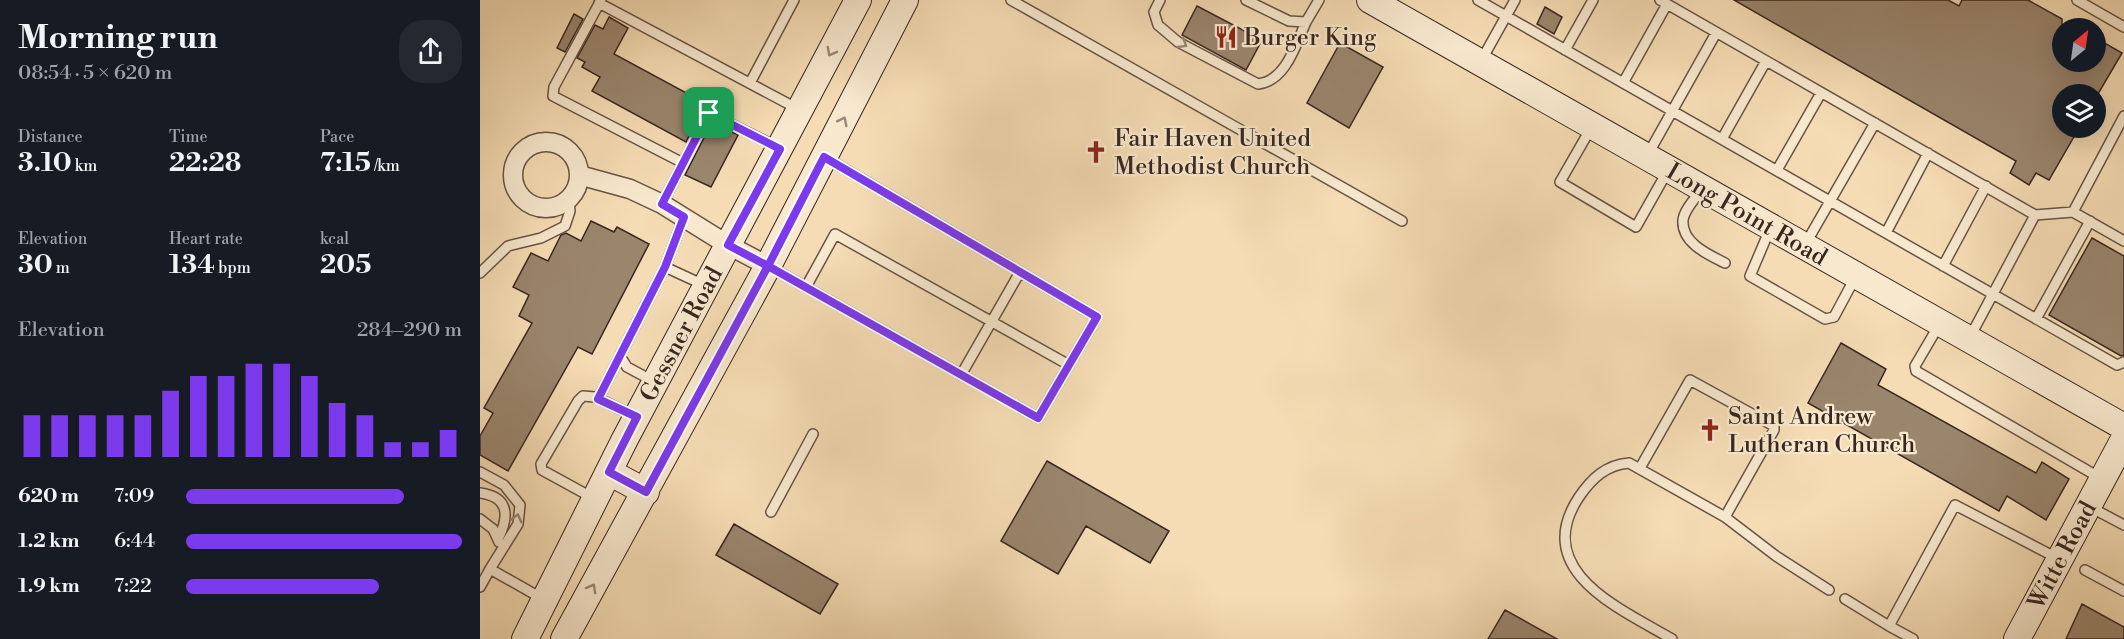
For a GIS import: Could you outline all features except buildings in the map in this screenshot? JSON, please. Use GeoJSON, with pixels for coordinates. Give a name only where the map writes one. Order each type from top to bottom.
{"type":"FeatureCollection","features":[{"type":"Feature","properties":{"kind":"main road","name":"Gessner Road"},"geometry":{"type":"LineString","coordinates":[[525,639],[655,382],[858,0]]}},
{"type":"Feature","properties":{"kind":"main road","name":"Gessner Road"},"geometry":{"type":"LineString","coordinates":[[564,639],[768,266],[904,0]]}},
{"type":"Feature","properties":{"kind":"main road","name":"Long Point Road"},"geometry":{"type":"LineString","coordinates":[[1370,0],[2124,427]]}},
{"type":"Feature","properties":{"kind":"main road","name":"Witte Road"},"geometry":{"type":"LineString","coordinates":[[2017,639],[2124,439]]}},
{"type":"Feature","properties":{"kind":"main road"},"geometry":{"type":"LineString","coordinates":[[609,472],[646,492]]}},
{"type":"Feature","properties":{"kind":"street"},"geometry":{"type":"LineString","coordinates":[[549,142],[560,145],[570,152],[577,162],[579,175],[577,188],[569,200],[556,207],[542,208],[529,204],[519,194],[513,181],[514,167],[528,146],[549,142]]}},
{"type":"Feature","properties":{"kind":"street"},"geometry":{"type":"LineString","coordinates":[[579,175],[630,189],[662,204],[728,245],[768,266]]}},
{"type":"Feature","properties":{"kind":"lane"},"geometry":{"type":"LineString","coordinates":[[750,83],[794,0]]}},
{"type":"Feature","properties":{"kind":"lane"},"geometry":{"type":"LineString","coordinates":[[1011,0],[1402,221]]}},
{"type":"Feature","properties":{"kind":"lane"},"geometry":{"type":"LineString","coordinates":[[1160,0],[1154,12],[1158,25],[1178,42],[1258,84],[1267,83],[1284,69],[1319,0]]}},
{"type":"Feature","properties":{"kind":"lane"},"geometry":{"type":"LineString","coordinates":[[1246,0],[1289,21],[1306,22]]}},
{"type":"Feature","properties":{"kind":"lane"},"geometry":{"type":"LineString","coordinates":[[1478,0],[2117,365],[2124,362]]}},
{"type":"Feature","properties":{"kind":"lane"},"geometry":{"type":"LineString","coordinates":[[1480,63],[1515,0]]}},
{"type":"Feature","properties":{"kind":"lane"},"geometry":{"type":"LineString","coordinates":[[1565,50],[1593,0]]}},
{"type":"Feature","properties":{"kind":"lane"},"geometry":{"type":"LineString","coordinates":[[2077,0],[2124,27]]}},
{"type":"Feature","properties":{"kind":"lane"},"geometry":{"type":"LineString","coordinates":[[683,162],[554,96],[554,87],[600,1],[800,110]]}},
{"type":"Feature","properties":{"kind":"lane"},"geometry":{"type":"LineString","coordinates":[[1623,82],[1663,2],[2035,215],[2073,212],[2122,236]]}},
{"type":"Feature","properties":{"kind":"lane"},"geometry":{"type":"LineString","coordinates":[[1646,157],[1716,33]]}},
{"type":"Feature","properties":{"kind":"lane"},"geometry":{"type":"LineString","coordinates":[[1722,139],[1766,61]]}},
{"type":"Feature","properties":{"kind":"lane"},"geometry":{"type":"LineString","coordinates":[[1777,170],[1821,93]]}},
{"type":"Feature","properties":{"kind":"lane"},"geometry":{"type":"LineString","coordinates":[[662,204],[709,113],[780,149]]}},
{"type":"Feature","properties":{"kind":"lane"},"geometry":{"type":"LineString","coordinates":[[2073,212],[2124,116]]}},
{"type":"Feature","properties":{"kind":"lane"},"geometry":{"type":"LineString","coordinates":[[1804,246],[1875,123]]}},
{"type":"Feature","properties":{"kind":"lane"},"geometry":{"type":"LineString","coordinates":[[1592,126],[1560,182],[1636,227],[1669,170]]}},
{"type":"Feature","properties":{"kind":"lane"},"geometry":{"type":"LineString","coordinates":[[1886,233],[1928,153]]}},
{"type":"Feature","properties":{"kind":"lane"},"geometry":{"type":"LineString","coordinates":[[768,266],[1038,418],[1097,317],[824,157]]}},
{"type":"Feature","properties":{"kind":"lane"},"geometry":{"type":"LineString","coordinates":[[1944,266],[1986,186]]}},
{"type":"Feature","properties":{"kind":"lane"},"geometry":{"type":"LineString","coordinates":[[1702,188],[1686,212],[1683,220],[1684,228],[1689,240],[1699,249],[1725,263]]}},
{"type":"Feature","properties":{"kind":"lane"},"geometry":{"type":"LineString","coordinates":[[480,273],[508,246],[541,238],[565,226],[570,211],[569,200]]}},
{"type":"Feature","properties":{"kind":"lane"},"geometry":{"type":"LineString","coordinates":[[1969,339],[2035,215]]}},
{"type":"Feature","properties":{"kind":"lane"},"geometry":{"type":"LineString","coordinates":[[598,399],[665,267],[684,217]]}},
{"type":"Feature","properties":{"kind":"lane"},"geometry":{"type":"LineString","coordinates":[[2036,319],[2090,221]]}},
{"type":"Feature","properties":{"kind":"lane"},"geometry":{"type":"LineString","coordinates":[[1770,227],[1750,276],[1816,314],[1825,319],[1834,317],[1856,276]]}},
{"type":"Feature","properties":{"kind":"lane"},"geometry":{"type":"LineString","coordinates":[[806,287],[835,234],[1069,365]]}},
{"type":"Feature","properties":{"kind":"lane"},"geometry":{"type":"LineString","coordinates":[[665,267],[706,286]]}},
{"type":"Feature","properties":{"kind":"lane"},"geometry":{"type":"LineString","coordinates":[[961,375],[1020,272]]}},
{"type":"Feature","properties":{"kind":"lane"},"geometry":{"type":"LineString","coordinates":[[1940,323],[1915,366],[1916,371],[2102,479]]}},
{"type":"Feature","properties":{"kind":"lane"},"geometry":{"type":"LineString","coordinates":[[620,356],[627,367],[655,382]]}},
{"type":"Feature","properties":{"kind":"lane"},"geometry":{"type":"LineString","coordinates":[[1640,468],[1690,380],[1771,424],[1774,430],[1725,518]]}},
{"type":"Feature","properties":{"kind":"lane"},"geometry":{"type":"LineString","coordinates":[[596,499],[542,470],[541,464],[583,396],[598,399],[637,417]]}},
{"type":"Feature","properties":{"kind":"lane"},"geometry":{"type":"LineString","coordinates":[[771,512],[813,434]]}},
{"type":"Feature","properties":{"kind":"lane"},"geometry":{"type":"LineString","coordinates":[[1672,639],[1599,596],[1586,584],[1569,561],[1565,540],[1573,506],[1587,485],[1606,468],[1616,464],[1629,463],[1640,468],[1725,518],[1776,556],[1829,590]]}},
{"type":"Feature","properties":{"kind":"lane"},"geometry":{"type":"LineString","coordinates":[[480,472],[504,485],[520,505],[518,524],[480,587]]}},
{"type":"Feature","properties":{"kind":"lane"},"geometry":{"type":"LineString","coordinates":[[480,493],[497,500],[507,512],[507,522],[498,538]]}},
{"type":"Feature","properties":{"kind":"lane"},"geometry":{"type":"LineString","coordinates":[[1889,626],[1955,506],[2060,560]]}},
{"type":"Feature","properties":{"kind":"lane"},"geometry":{"type":"LineString","coordinates":[[2088,506],[2124,525]]}},
{"type":"Feature","properties":{"kind":"lane"},"geometry":{"type":"LineString","coordinates":[[480,519],[493,529],[502,550]]}},
{"type":"Feature","properties":{"kind":"lane"},"geometry":{"type":"LineString","coordinates":[[490,569],[545,600]]}},
{"type":"Feature","properties":{"kind":"lane"},"geometry":{"type":"LineString","coordinates":[[2085,570],[2124,591]]}},
{"type":"Feature","properties":{"kind":"lane"},"geometry":{"type":"LineString","coordinates":[[1845,599],[1913,639]]}},
{"type":"Feature","properties":{"kind":"place","name":"Burger King"},"geometry":{"type":"Point","coordinates":[1226,37]}},
{"type":"Feature","properties":{"kind":"place","name":"Fair Haven United Methodist Church"},"geometry":{"type":"Point","coordinates":[1096,152]}},
{"type":"Feature","properties":{"kind":"place","name":"Saint Andrew Lutheran Church"},"geometry":{"type":"Point","coordinates":[1710,430]}},
{"type":"Feature","properties":{"kind":"route"},"geometry":{"type":"LineString","coordinates":[[709,113],[662,204],[684,217],[665,267],[598,399],[637,417],[609,472],[646,492],[768,266],[1038,418],[1097,317],[824,157],[768,266],[728,245],[780,149],[709,113]]}}]}
